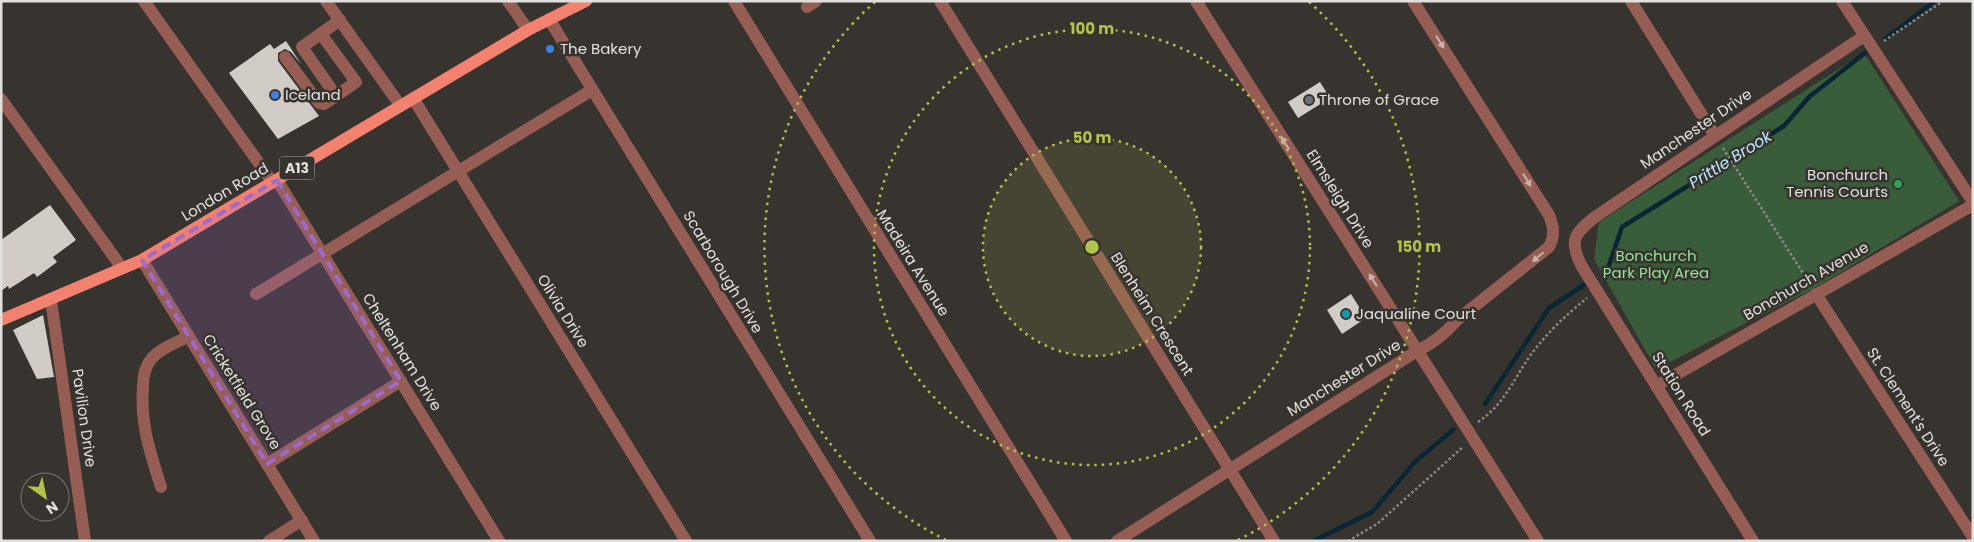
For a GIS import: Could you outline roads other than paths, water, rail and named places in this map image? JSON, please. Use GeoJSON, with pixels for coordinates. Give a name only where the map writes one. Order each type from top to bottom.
{"type":"FeatureCollection","features":[{"type":"Feature","properties":{"kind":"main road","name":"London Road"},"geometry":{"type":"LineString","coordinates":[[1,320],[142,260],[528,30],[586,1]]}},
{"type":"Feature","properties":{"kind":"street","name":"Cheltenham Drive"},"geometry":{"type":"LineString","coordinates":[[144,1],[275,181],[323,254],[499,541]]}},
{"type":"Feature","properties":{"kind":"street"},"geometry":{"type":"LineString","coordinates":[[326,1],[400,106]]}},
{"type":"Feature","properties":{"kind":"street"},"geometry":{"type":"LineString","coordinates":[[508,1],[528,30]]}},
{"type":"Feature","properties":{"kind":"street","name":"Madeira Avenue"},"geometry":{"type":"LineString","coordinates":[[734,1],[1066,541]]}},
{"type":"Feature","properties":{"kind":"street","name":"Blenheim Crescent"},"geometry":{"type":"LineString","coordinates":[[940,1],[1274,541]]}},
{"type":"Feature","properties":{"kind":"street","name":"Elmsleigh Drive"},"geometry":{"type":"LineString","coordinates":[[1196,1],[1538,541]]}},
{"type":"Feature","properties":{"kind":"street","name":"Manchester Drive"},"geometry":{"type":"LineString","coordinates":[[1118,541],[1417,350],[1432,344],[1446,334],[1457,320],[1549,247],[1554,238],[1554,228],[1549,215],[1414,1]]}},
{"type":"Feature","properties":{"kind":"street"},"geometry":{"type":"LineString","coordinates":[[1631,1],[1718,140]]}},
{"type":"Feature","properties":{"kind":"street"},"geometry":{"type":"LineString","coordinates":[[1842,1],[1973,203]]}},
{"type":"Feature","properties":{"kind":"street","name":"Scarborough Drive"},"geometry":{"type":"LineString","coordinates":[[549,19],[870,541]]}},
{"type":"Feature","properties":{"kind":"street"},"geometry":{"type":"LineString","coordinates":[[336,96],[302,47],[340,20]]}},
{"type":"Feature","properties":{"kind":"street"},"geometry":{"type":"LineString","coordinates":[[285,57],[319,104],[324,104],[356,82],[321,34]]}},
{"type":"Feature","properties":{"kind":"street","name":"Manchester Drive"},"geometry":{"type":"LineString","coordinates":[[1581,265],[1574,250],[1575,238],[1583,226],[1718,140],[1864,36]]}},
{"type":"Feature","properties":{"kind":"street"},"geometry":{"type":"LineString","coordinates":[[256,294],[592,90]]}},
{"type":"Feature","properties":{"kind":"street","name":"Olivia Drive"},"geometry":{"type":"LineString","coordinates":[[413,98],[686,541]]}},
{"type":"Feature","properties":{"kind":"street"},"geometry":{"type":"LineString","coordinates":[[1,99],[122,268]]}},
{"type":"Feature","properties":{"kind":"street","name":"Bonchurch Avenue"},"geometry":{"type":"LineString","coordinates":[[1656,386],[1815,292],[1973,203]]}},
{"type":"Feature","properties":{"kind":"street","name":"Cricketfield Grove"},"geometry":{"type":"LineString","coordinates":[[142,260],[314,541]]}},
{"type":"Feature","properties":{"kind":"street","name":"Station Road"},"geometry":{"type":"LineString","coordinates":[[1581,265],[1753,541]]}},
{"type":"Feature","properties":{"kind":"street","name":"St. Clement's Drive"},"geometry":{"type":"LineString","coordinates":[[1815,292],[1973,536]]}},
{"type":"Feature","properties":{"kind":"street","name":"Pavilion Drive"},"geometry":{"type":"LineString","coordinates":[[51,300],[85,541]]}},
{"type":"Feature","properties":{"kind":"street"},"geometry":{"type":"LineString","coordinates":[[161,487],[144,435],[142,414],[143,378],[146,365],[157,353],[188,337]]}},
{"type":"Feature","properties":{"kind":"street"},"geometry":{"type":"LineString","coordinates":[[267,464],[401,381]]}},
{"type":"Feature","properties":{"kind":"street"},"geometry":{"type":"LineString","coordinates":[[269,541],[302,520]]}},
{"type":"Feature","properties":{"kind":"waterway","name":"Prittle Brook"},"geometry":{"type":"LineString","coordinates":[[1885,39],[1935,1]]}},
{"type":"Feature","properties":{"kind":"waterway","name":"Prittle Brook"},"geometry":{"type":"LineString","coordinates":[[1607,271],[1622,227],[1784,126],[1809,97],[1865,53]]}},
{"type":"Feature","properties":{"kind":"waterway","name":"Prittle Brook"},"geometry":{"type":"LineString","coordinates":[[1485,404],[1549,308],[1584,285]]}},
{"type":"Feature","properties":{"kind":"waterway","name":"Prittle Brook"},"geometry":{"type":"LineString","coordinates":[[1313,541],[1372,512],[1416,461],[1453,430]]}},
{"type":"Feature","properties":{"kind":"place","name":"The Bakery"},"geometry":{"type":"Point","coordinates":[550,49]}},
{"type":"Feature","properties":{"kind":"place","name":"Iceland"},"geometry":{"type":"Point","coordinates":[275,95]}},
{"type":"Feature","properties":{"kind":"place","name":"Throne of Grace"},"geometry":{"type":"Point","coordinates":[1309,100]}},
{"type":"Feature","properties":{"kind":"place","name":"Bonchurch Tennis Courts"},"geometry":{"type":"Point","coordinates":[1898,184]}},
{"type":"Feature","properties":{"kind":"place","name":"Jaqualine Court"},"geometry":{"type":"Point","coordinates":[1346,314]}},
{"type":"Feature","properties":{"kind":"park label","name":"Bonchurch Park Play Area"},"geometry":{"type":"Point","coordinates":[1656,264]}}]}
